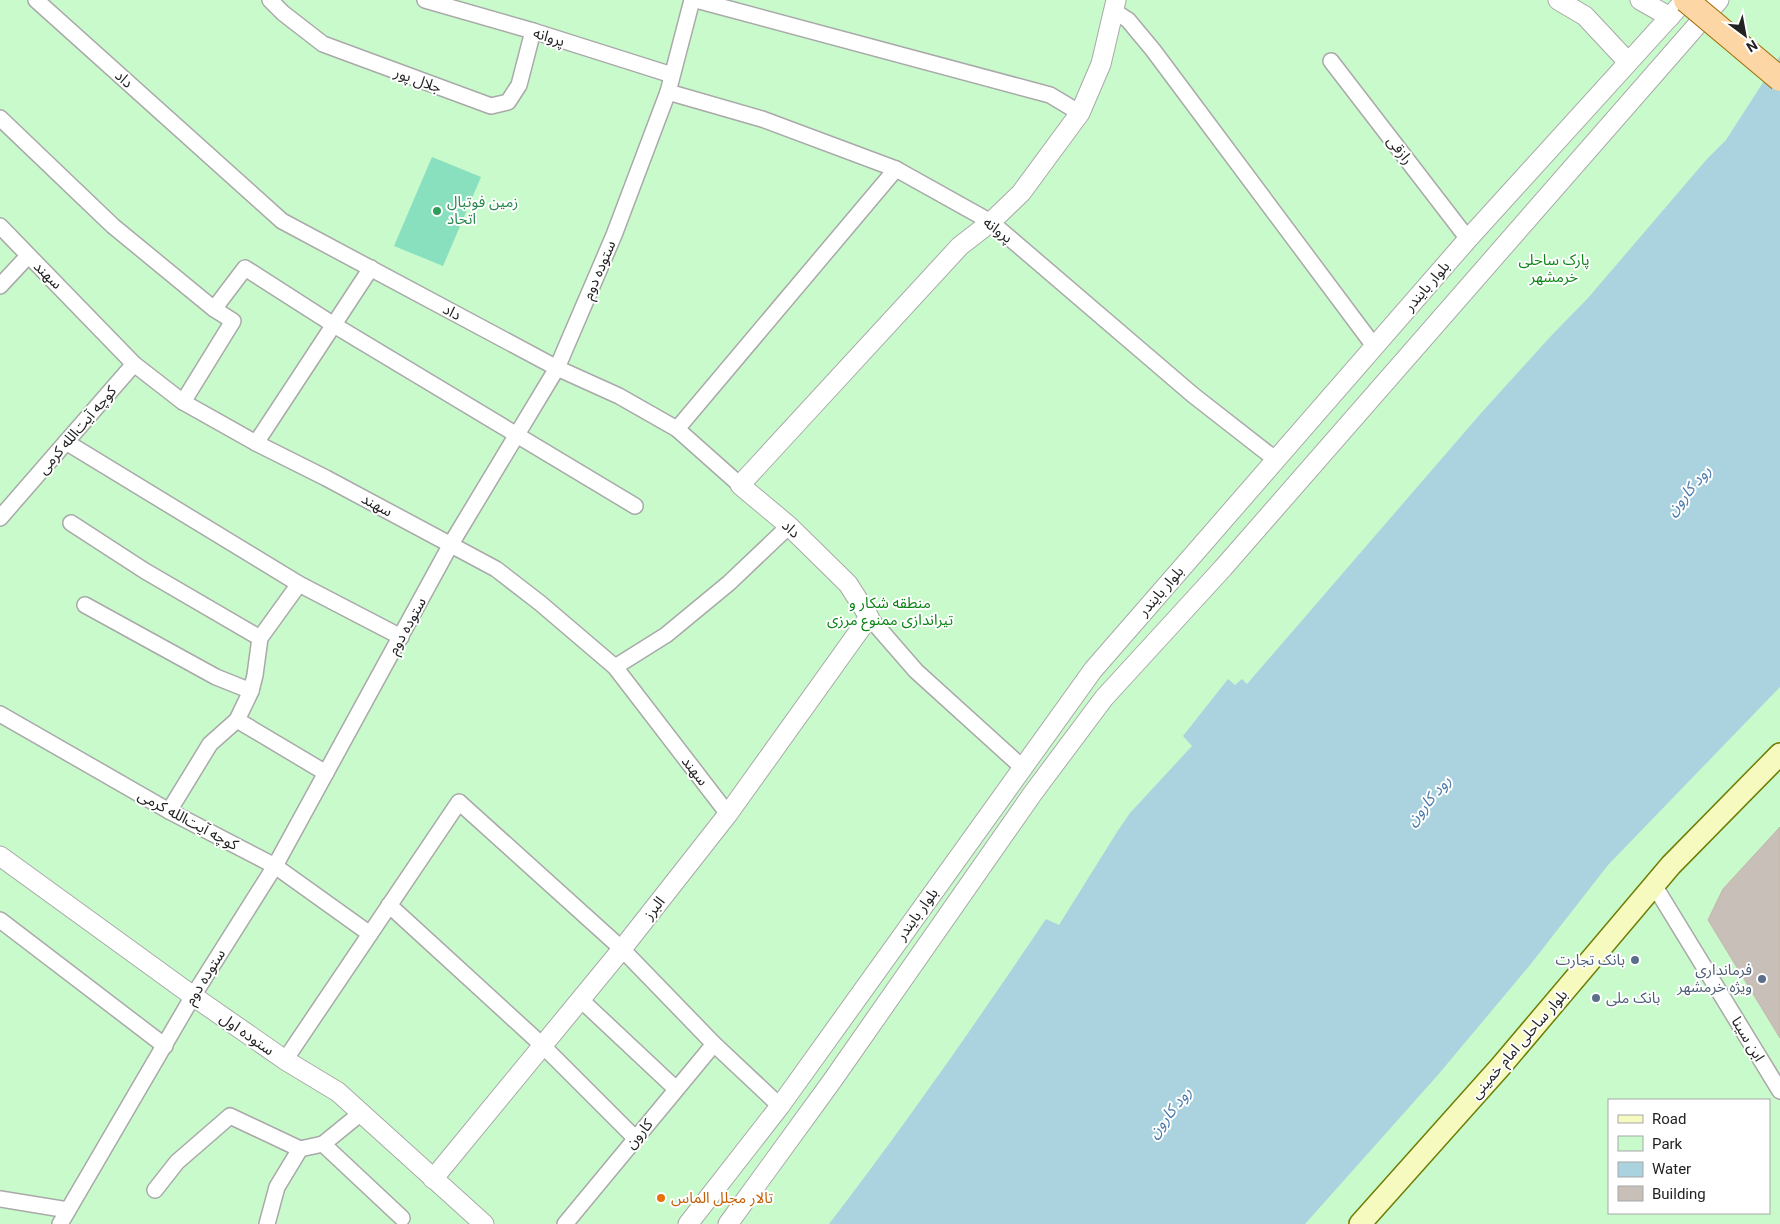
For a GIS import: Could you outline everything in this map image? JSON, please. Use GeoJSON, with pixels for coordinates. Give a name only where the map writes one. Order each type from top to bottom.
{"type":"FeatureCollection","features":[{"type":"Feature","properties":{"kind":"main road"},"geometry":{"type":"LineString","coordinates":[[1686,0],[1780,79]]}},
{"type":"Feature","properties":{"kind":"main road","name":"بلوار ساحلی امام خمینی"},"geometry":{"type":"LineString","coordinates":[[1360,1224],[1501,1066],[1671,865],[1780,754]]}},
{"type":"Feature","properties":{"kind":"street","name":"داد"},"geometry":{"type":"LineString","coordinates":[[36,0],[282,221],[557,368],[619,396],[677,429],[789,526],[848,584],[865,622],[1023,768]]}},
{"type":"Feature","properties":{"kind":"street","name":"جلال پور"},"geometry":{"type":"LineString","coordinates":[[270,0],[283,13],[324,44],[492,106],[508,102],[519,85],[533,31]]}},
{"type":"Feature","properties":{"kind":"street","name":"پروانه"},"geometry":{"type":"LineString","coordinates":[[425,0],[533,31],[672,75]]}},
{"type":"Feature","properties":{"kind":"street","name":"ستوده دوم"},"geometry":{"type":"LineString","coordinates":[[60,1224],[193,996],[275,866],[451,544],[557,368],[614,235],[668,92],[692,0]]}},
{"type":"Feature","properties":{"kind":"street"},"geometry":{"type":"LineString","coordinates":[[696,0],[1050,95],[1080,113]]}},
{"type":"Feature","properties":{"kind":"street"},"geometry":{"type":"LineString","coordinates":[[1558,0],[1585,16],[1628,62]]}},
{"type":"Feature","properties":{"kind":"street"},"geometry":{"type":"LineString","coordinates":[[1640,0],[1670,17]]}},
{"type":"Feature","properties":{"kind":"street","name":"بلوار بایندر"},"geometry":{"type":"LineString","coordinates":[[688,1224],[780,1106],[1094,670],[1275,459],[1468,239],[1686,0]]}},
{"type":"Feature","properties":{"kind":"street","name":"بلوار بایندر"},"geometry":{"type":"LineString","coordinates":[[728,1224],[832,1080],[1032,793],[1104,698],[1223,568],[1718,0]]}},
{"type":"Feature","properties":{"kind":"street"},"geometry":{"type":"LineString","coordinates":[[740,485],[960,246],[991,222],[1021,193],[1080,113],[1101,64],[1115,5]]}},
{"type":"Feature","properties":{"kind":"street"},"geometry":{"type":"LineString","coordinates":[[1115,5],[1153,50],[1374,346]]}},
{"type":"Feature","properties":{"kind":"street","name":"رازقی"},"geometry":{"type":"LineString","coordinates":[[1331,61],[1468,239]]}},
{"type":"Feature","properties":{"kind":"street","name":"پروانه"},"geometry":{"type":"LineString","coordinates":[[668,92],[762,119],[896,169],[991,222],[1193,395],[1275,459]]}},
{"type":"Feature","properties":{"kind":"street"},"geometry":{"type":"LineString","coordinates":[[0,118],[113,226],[214,309],[233,321],[183,402]]}},
{"type":"Feature","properties":{"kind":"street"},"geometry":{"type":"LineString","coordinates":[[677,429],[896,169]]}},
{"type":"Feature","properties":{"kind":"street","name":"سهند"},"geometry":{"type":"LineString","coordinates":[[0,226],[134,364],[183,402],[256,443],[496,569],[540,603],[615,667],[728,814]]}},
{"type":"Feature","properties":{"kind":"street"},"geometry":{"type":"LineString","coordinates":[[0,286],[28,256]]}},
{"type":"Feature","properties":{"kind":"street"},"geometry":{"type":"LineString","coordinates":[[214,309],[245,268],[334,325],[635,506]]}},
{"type":"Feature","properties":{"kind":"street"},"geometry":{"type":"LineString","coordinates":[[256,443],[371,268]]}},
{"type":"Feature","properties":{"kind":"street","name":"کوچه آیت‌الله کرمی"},"geometry":{"type":"LineString","coordinates":[[3,507],[66,442],[134,364]]}},
{"type":"Feature","properties":{"kind":"street"},"geometry":{"type":"LineString","coordinates":[[66,442],[299,584],[401,637]]}},
{"type":"Feature","properties":{"kind":"street"},"geometry":{"type":"LineString","coordinates":[[71,524],[145,571],[260,638]]}},
{"type":"Feature","properties":{"kind":"street"},"geometry":{"type":"LineString","coordinates":[[615,667],[666,635],[728,584],[789,526]]}},
{"type":"Feature","properties":{"kind":"street"},"geometry":{"type":"LineString","coordinates":[[169,811],[210,744],[237,720],[251,691],[260,638],[299,584]]}},
{"type":"Feature","properties":{"kind":"street"},"geometry":{"type":"LineString","coordinates":[[85,605],[216,678],[251,691]]}},
{"type":"Feature","properties":{"kind":"street","name":"البرز"},"geometry":{"type":"LineString","coordinates":[[433,1179],[622,948],[728,814],[865,622]]}},
{"type":"Feature","properties":{"kind":"street","name":"کوچه آیت‌الله کرمی"},"geometry":{"type":"LineString","coordinates":[[0,714],[169,811],[275,866],[370,934]]}},
{"type":"Feature","properties":{"kind":"street"},"geometry":{"type":"LineString","coordinates":[[237,720],[326,773]]}},
{"type":"Feature","properties":{"kind":"street"},"geometry":{"type":"LineString","coordinates":[[285,1060],[459,802],[622,948],[714,1044],[780,1106]]}},
{"type":"Feature","properties":{"kind":"street","name":"ستوده اول"},"geometry":{"type":"LineString","coordinates":[[0,856],[193,996],[285,1060],[338,1092],[484,1224]]}},
{"type":"Feature","properties":{"kind":"street","name":"ابن سینا"},"geometry":{"type":"LineString","coordinates":[[1654,885],[1780,1091]]}},
{"type":"Feature","properties":{"kind":"street"},"geometry":{"type":"LineString","coordinates":[[389,905],[542,1044],[635,1138]]}},
{"type":"Feature","properties":{"kind":"street"},"geometry":{"type":"LineString","coordinates":[[0,920],[165,1046]]}},
{"type":"Feature","properties":{"kind":"street"},"geometry":{"type":"LineString","coordinates":[[580,999],[676,1089]]}},
{"type":"Feature","properties":{"kind":"street","name":"کارون"},"geometry":{"type":"LineString","coordinates":[[565,1224],[714,1044]]}},
{"type":"Feature","properties":{"kind":"street"},"geometry":{"type":"LineString","coordinates":[[809,1064],[832,1080]]}},
{"type":"Feature","properties":{"kind":"street"},"geometry":{"type":"LineString","coordinates":[[155,1190],[177,1162],[230,1116],[300,1149],[323,1144],[361,1113]]}},
{"type":"Feature","properties":{"kind":"street"},"geometry":{"type":"LineString","coordinates":[[323,1144],[402,1218]]}},
{"type":"Feature","properties":{"kind":"street"},"geometry":{"type":"LineString","coordinates":[[267,1224],[276,1187],[300,1149]]}},
{"type":"Feature","properties":{"kind":"street"},"geometry":{"type":"LineString","coordinates":[[0,1199],[68,1210]]}},
{"type":"Feature","properties":{"kind":"green space","name":"منطقه شکار و تیراندازی ممنوع مرزی"},"geometry":{"type":"Polygon","coordinates":[[[0,0],[1780,0],[1780,1224],[0,1224],[0,0]]]}},
{"type":"Feature","properties":{"kind":"green space","name":"زمین فوتبال اتحاد"},"geometry":{"type":"Polygon","coordinates":[[[432,157],[481,177],[443,266],[394,246],[432,157]]]}},
{"type":"Feature","properties":{"kind":"water","name":"رود کارون"},"geometry":{"type":"Polygon","coordinates":[[[1780,56],[1780,687],[1608,865],[1530,965],[1437,1076],[1305,1224],[829,1224],[940,1073],[1046,919],[1059,925],[1130,813],[1192,746],[1183,736],[1228,679],[1235,685],[1242,679],[1247,684],[1482,412],[1588,298],[1707,159],[1726,140],[1780,56]]]}},
{"type":"Feature","properties":{"kind":"building","name":"فرمانداری ویژه خرمشهر"},"geometry":{"type":"Polygon","coordinates":[[[1780,827],[1780,1038],[1708,920],[1723,889],[1780,827]]]}},
{"type":"Feature","properties":{"kind":"place","name":"زمین فوتبال اتحاد"},"geometry":{"type":"Point","coordinates":[437,211]}},
{"type":"Feature","properties":{"kind":"place","name":"بانک تجارت"},"geometry":{"type":"Point","coordinates":[1635,960]}},
{"type":"Feature","properties":{"kind":"place","name":"فرمانداری ویژه خرمشهر"},"geometry":{"type":"Point","coordinates":[1762,979]}},
{"type":"Feature","properties":{"kind":"place","name":"بانک ملی"},"geometry":{"type":"Point","coordinates":[1596,998]}},
{"type":"Feature","properties":{"kind":"place","name":"تالار مجلل الماس"},"geometry":{"type":"Point","coordinates":[661,1198]}},
{"type":"Feature","properties":{"kind":"park label","name":"پارک ساحلی خرمشهر"},"geometry":{"type":"Point","coordinates":[1554,268]}}]}
